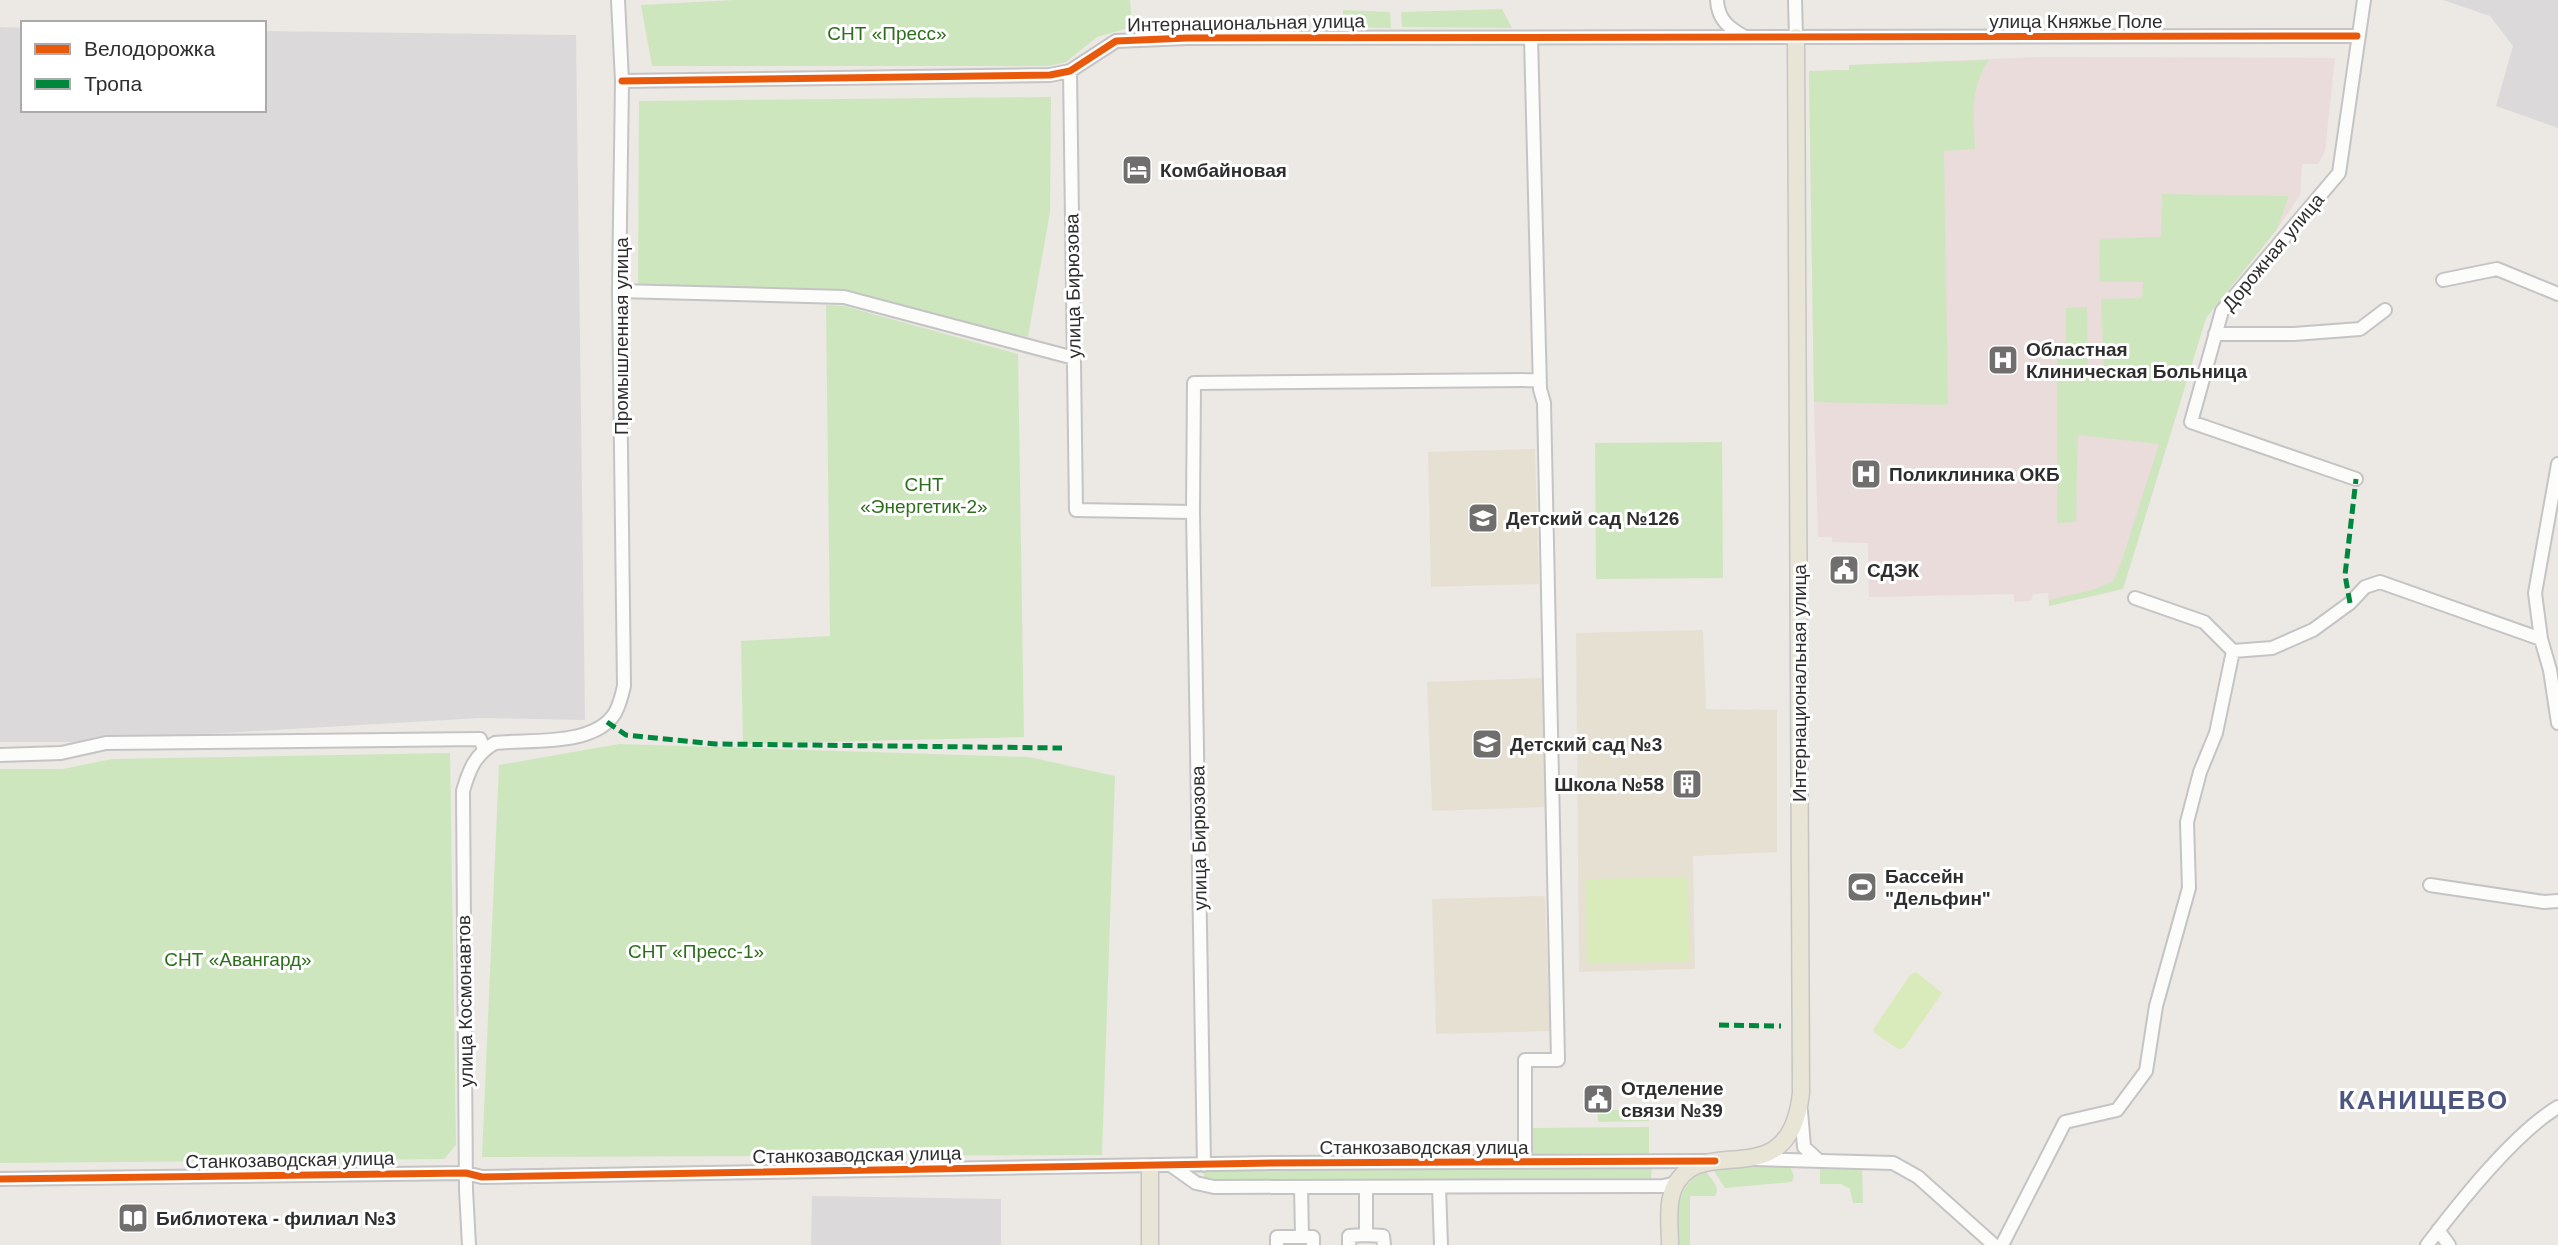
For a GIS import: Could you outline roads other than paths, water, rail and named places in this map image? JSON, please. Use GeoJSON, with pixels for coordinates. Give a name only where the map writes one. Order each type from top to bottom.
{"type":"FeatureCollection","features":[{"type":"Feature","properties":{"kind":"main road","name":"Интернациональная улица"},"geometry":{"type":"LineString","coordinates":[[1679,1178],[1703,1162],[1748,1159],[1763,1156],[1776,1148],[1787,1137],[1795,1123],[1801,1093],[1796,37]]}},
{"type":"Feature","properties":{"kind":"main road"},"geometry":{"type":"LineString","coordinates":[[1150,1167],[1150,1245]]}},
{"type":"Feature","properties":{"kind":"main road"},"geometry":{"type":"LineString","coordinates":[[1670,1245],[1670,1206],[1679,1178]]}},
{"type":"Feature","properties":{"kind":"street","name":"Промышленная улица"},"geometry":{"type":"LineString","coordinates":[[484,749],[495,743],[573,737],[589,733],[607,722],[620,703],[625,673],[619,291],[622,81],[618,0]]}},
{"type":"Feature","properties":{"kind":"street"},"geometry":{"type":"LineString","coordinates":[[1717,0],[1721,17],[1731,29],[1746,37]]}},
{"type":"Feature","properties":{"kind":"street","name":"Интернациональная улица"},"geometry":{"type":"LineString","coordinates":[[622,81],[1050,75],[1069,71],[1108,45],[1125,39],[1796,37],[1795,0]]}},
{"type":"Feature","properties":{"kind":"street","name":"Дорожная улица"},"geometry":{"type":"LineString","coordinates":[[2356,479],[2191,422],[2222,311],[2339,173],[2364,0]]}},
{"type":"Feature","properties":{"kind":"street"},"geometry":{"type":"LineString","coordinates":[[1704,37],[1717,25],[1721,17]]}},
{"type":"Feature","properties":{"kind":"street","name":"улица Княжье Поле"},"geometry":{"type":"LineString","coordinates":[[1796,37],[2357,36]]}},
{"type":"Feature","properties":{"kind":"street"},"geometry":{"type":"LineString","coordinates":[[1525,1162],[1525,1060],[1558,1060],[1544,403],[1540,380],[1531,38]]}},
{"type":"Feature","properties":{"kind":"street","name":"улица Бирюзова"},"geometry":{"type":"LineString","coordinates":[[1069,71],[1076,510],[1193,512]]}},
{"type":"Feature","properties":{"kind":"street"},"geometry":{"type":"LineString","coordinates":[[2443,280],[2497,269],[2558,293]]}},
{"type":"Feature","properties":{"kind":"street"},"geometry":{"type":"LineString","coordinates":[[619,291],[844,297],[1074,358]]}},
{"type":"Feature","properties":{"kind":"street"},"geometry":{"type":"LineString","coordinates":[[2215,334],[2294,334],[2360,329],[2385,310]]}},
{"type":"Feature","properties":{"kind":"street","name":"улица Бирюзова"},"geometry":{"type":"LineString","coordinates":[[1202,1185],[1198,1177],[1204,1165],[1193,512],[1194,383],[1540,380]]}},
{"type":"Feature","properties":{"kind":"street"},"geometry":{"type":"LineString","coordinates":[[2558,464],[2535,593],[2541,639],[2550,670],[2558,723]]}},
{"type":"Feature","properties":{"kind":"street"},"geometry":{"type":"LineString","coordinates":[[2135,598],[2204,622],[2233,651],[2272,648],[2313,630],[2350,603],[2365,587],[2380,582],[2541,639]]}},
{"type":"Feature","properties":{"kind":"street"},"geometry":{"type":"LineString","coordinates":[[2001,1245],[2066,1122],[2117,1110],[2146,1072],[2157,1006],[2189,888],[2188,822],[2200,772],[2216,733],[2233,651]]}},
{"type":"Feature","properties":{"kind":"street"},"geometry":{"type":"LineString","coordinates":[[0,755],[61,754],[106,743],[480,739],[484,749]]}},
{"type":"Feature","properties":{"kind":"street","name":"улица Космонавтов"},"geometry":{"type":"LineString","coordinates":[[469,1245],[463,791],[474,760],[484,749]]}},
{"type":"Feature","properties":{"kind":"street"},"geometry":{"type":"LineString","coordinates":[[2430,885],[2544,902],[2558,901]]}},
{"type":"Feature","properties":{"kind":"street"},"geometry":{"type":"LineString","coordinates":[[1801,1093],[1802,1141],[1807,1152],[1818,1160]]}},
{"type":"Feature","properties":{"kind":"street"},"geometry":{"type":"LineString","coordinates":[[2427,1245],[2503,1155],[2543,1116],[2558,1107]]}},
{"type":"Feature","properties":{"kind":"street"},"geometry":{"type":"LineString","coordinates":[[1748,1159],[1885,1161],[1901,1167],[1926,1184],[1994,1245]]}},
{"type":"Feature","properties":{"kind":"street"},"geometry":{"type":"LineString","coordinates":[[1667,1161],[1680,1168],[1679,1178]]}},
{"type":"Feature","properties":{"kind":"street","name":"Станкозаводская улица"},"geometry":{"type":"LineString","coordinates":[[0,1179],[466,1173],[482,1177],[1204,1165],[1715,1161]]}},
{"type":"Feature","properties":{"kind":"street","name":"Станкозаводская улица"},"geometry":{"type":"LineString","coordinates":[[1172,1166],[1202,1185],[1214,1187],[1651,1186],[1672,1184],[1679,1178]]}},
{"type":"Feature","properties":{"kind":"street"},"geometry":{"type":"LineString","coordinates":[[1651,1186],[1664,1192],[1670,1206]]}},
{"type":"Feature","properties":{"kind":"street"},"geometry":{"type":"LineString","coordinates":[[1301,1187],[1302,1237]]}},
{"type":"Feature","properties":{"kind":"street"},"geometry":{"type":"LineString","coordinates":[[1366,1187],[1366,1235]]}},
{"type":"Feature","properties":{"kind":"street"},"geometry":{"type":"LineString","coordinates":[[1439,1187],[1441,1245]]}},
{"type":"Feature","properties":{"kind":"street"},"geometry":{"type":"LineString","coordinates":[[2438,1230],[2449,1245]]}},
{"type":"Feature","properties":{"kind":"street"},"geometry":{"type":"LineString","coordinates":[[1349,1245],[1349,1236],[1366,1235],[1383,1236],[1384,1245]]}},
{"type":"Feature","properties":{"kind":"street"},"geometry":{"type":"LineString","coordinates":[[1277,1245],[1277,1237],[1313,1237],[1313,1245]]}},
{"type":"Feature","properties":{"kind":"place","name":"Комбайновая"},"geometry":{"type":"Point","coordinates":[1137,170]}},
{"type":"Feature","properties":{"kind":"place","name":"Областная Клиническая Больница"},"geometry":{"type":"Point","coordinates":[2003,360]}},
{"type":"Feature","properties":{"kind":"place","name":"Поликлиника ОКБ"},"geometry":{"type":"Point","coordinates":[1866,474]}},
{"type":"Feature","properties":{"kind":"place","name":"Детский сад №126"},"geometry":{"type":"Point","coordinates":[1483,518]}},
{"type":"Feature","properties":{"kind":"place","name":"СДЭК"},"geometry":{"type":"Point","coordinates":[1844,570]}},
{"type":"Feature","properties":{"kind":"place","name":"Детский сад №3"},"geometry":{"type":"Point","coordinates":[1487,744]}},
{"type":"Feature","properties":{"kind":"place","name":"Школа №58"},"geometry":{"type":"Point","coordinates":[1687,784]}},
{"type":"Feature","properties":{"kind":"place","name":"Бассейн \"Дельфин\""},"geometry":{"type":"Point","coordinates":[1862,887]}},
{"type":"Feature","properties":{"kind":"place","name":"Отделение связи №39"},"geometry":{"type":"Point","coordinates":[1598,1099]}},
{"type":"Feature","properties":{"kind":"place","name":"Библиотека - филиал №3"},"geometry":{"type":"Point","coordinates":[133,1218]}},
{"type":"Feature","properties":{"kind":"district","name":"КАНИЩЕВО"},"geometry":{"type":"Point","coordinates":[2424,1100]}},
{"type":"Feature","properties":{"kind":"park label","name":"СНТ «Пресс»"},"geometry":{"type":"Point","coordinates":[887,33]}},
{"type":"Feature","properties":{"kind":"park label","name":"СНТ «Энергетик-2»"},"geometry":{"type":"Point","coordinates":[924,495]}},
{"type":"Feature","properties":{"kind":"park label","name":"СНТ «Пресс-1»"},"geometry":{"type":"Point","coordinates":[696,951]}},
{"type":"Feature","properties":{"kind":"park label","name":"СНТ «Авангард»"},"geometry":{"type":"Point","coordinates":[238,959]}}]}
